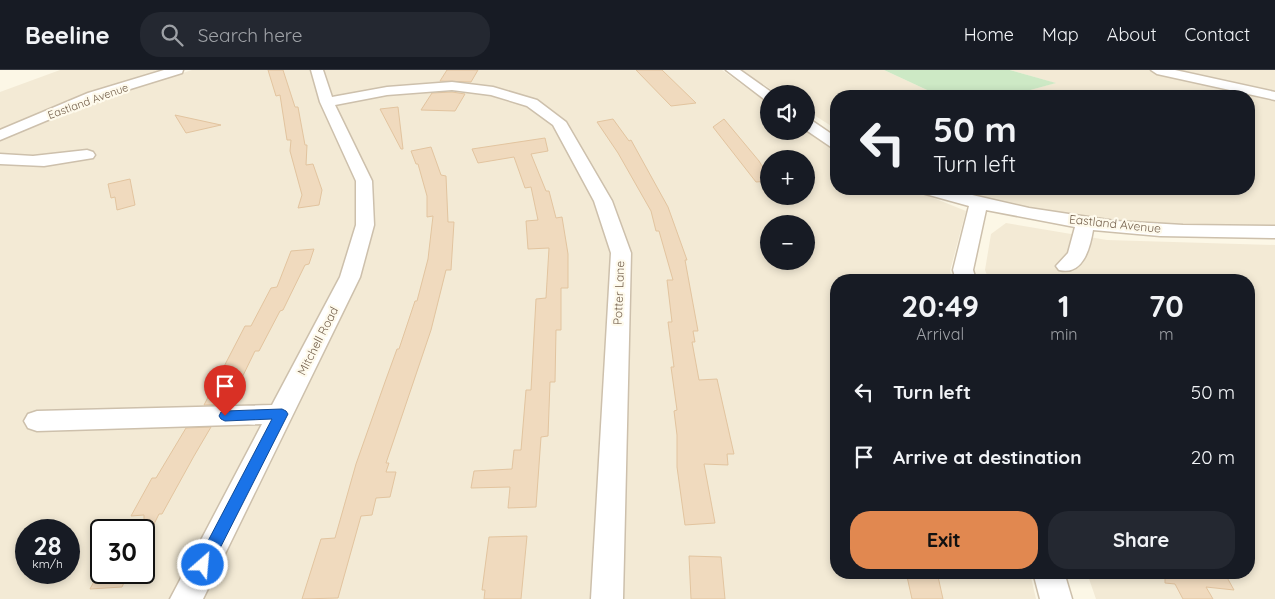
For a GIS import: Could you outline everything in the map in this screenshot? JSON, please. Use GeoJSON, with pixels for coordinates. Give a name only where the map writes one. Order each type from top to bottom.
{"type":"FeatureCollection","features":[{"type":"Feature","properties":{"kind":"street","name":"Eastland Avenue"},"geometry":{"type":"LineString","coordinates":[[0,135],[93,96],[177,70]]}},
{"type":"Feature","properties":{"kind":"street","name":"Mitchell Road"},"geometry":{"type":"LineString","coordinates":[[186,599],[282,414],[350,277],[365,225],[364,181],[327,102],[316,70]]}},
{"type":"Feature","properties":{"kind":"street"},"geometry":{"type":"LineString","coordinates":[[732,70],[760,90]]}},
{"type":"Feature","properties":{"kind":"street"},"geometry":{"type":"LineString","coordinates":[[1157,70],[1248,90]]}},
{"type":"Feature","properties":{"kind":"street","name":"Potter Lane"},"geometry":{"type":"LineString","coordinates":[[327,102],[387,91],[452,86],[493,91],[532,103],[559,122],[603,201],[621,252],[607,599]]}},
{"type":"Feature","properties":{"kind":"street"},"geometry":{"type":"LineString","coordinates":[[1255,92],[1275,96]]}},
{"type":"Feature","properties":{"kind":"street"},"geometry":{"type":"LineString","coordinates":[[815,129],[830,140]]}},
{"type":"Feature","properties":{"kind":"street"},"geometry":{"type":"LineString","coordinates":[[0,159],[18,162],[42,162],[87,156]]}},
{"type":"Feature","properties":{"kind":"street","name":"Eastland Avenue"},"geometry":{"type":"LineString","coordinates":[[948,195],[978,204],[1085,223],[1236,236],[1275,232]]}},
{"type":"Feature","properties":{"kind":"street"},"geometry":{"type":"LineString","coordinates":[[964,274],[963,270],[978,204]]}},
{"type":"Feature","properties":{"kind":"street"},"geometry":{"type":"LineString","coordinates":[[1066,266],[1071,263],[1081,245],[1085,223]]}},
{"type":"Feature","properties":{"kind":"street"},"geometry":{"type":"LineString","coordinates":[[37,421],[282,414]]}},
{"type":"Feature","properties":{"kind":"street"},"geometry":{"type":"LineString","coordinates":[[1050,579],[1056,599]]}},
{"type":"Feature","properties":{"kind":"shaded area"},"geometry":{"type":"Polygon","coordinates":[[[60,70],[162,70],[43,113],[0,132],[0,92],[60,70]]]}},
{"type":"Feature","properties":{"kind":"shaded area"},"geometry":{"type":"Polygon","coordinates":[[[192,70],[722,70],[760,97],[760,140],[815,140],[815,137],[830,148],[830,195],[926,195],[966,211],[950,271],[951,274],[830,274],[830,579],[1031,579],[1036,599],[0,599],[0,139],[87,104],[192,70]]]}},
{"type":"Feature","properties":{"kind":"shaded area"},"geometry":{"type":"Polygon","coordinates":[[[740,70],[884,70],[927,90],[830,90],[830,125],[815,116],[815,85],[764,85],[740,70]]]}},
{"type":"Feature","properties":{"kind":"shaded area"},"geometry":{"type":"Polygon","coordinates":[[[1010,70],[1275,70],[1275,229],[1193,229],[1089,221],[970,195],[1255,195],[1255,90],[1030,90],[1055,83],[1010,70]]]}},
{"type":"Feature","properties":{"kind":"shaded area"},"geometry":{"type":"Polygon","coordinates":[[[1006,223],[1107,240],[1275,245],[1275,599],[1096,599],[1089,579],[1255,579],[1255,274],[987,274],[985,270],[991,234],[1006,223]]]}},
{"type":"Feature","properties":{"kind":"green space"},"geometry":{"type":"Polygon","coordinates":[[[884,70],[1010,70],[1056,83],[1031,90],[927,90],[884,70]]]}},
{"type":"Feature","properties":{"kind":"building"},"geometry":{"type":"Polygon","coordinates":[[[268,70],[283,70],[295,107],[298,107],[305,145],[307,145],[306,165],[313,164],[322,190],[319,205],[298,208],[302,195],[290,151],[291,140],[287,140],[280,95],[276,96],[268,70]]]}},
{"type":"Feature","properties":{"kind":"building"},"geometry":{"type":"Polygon","coordinates":[[[447,70],[478,70],[471,82],[440,81],[447,70]]]}},
{"type":"Feature","properties":{"kind":"building"},"geometry":{"type":"Polygon","coordinates":[[[636,70],[662,70],[696,103],[671,106],[636,70]]]}},
{"type":"Feature","properties":{"kind":"building"},"geometry":{"type":"Polygon","coordinates":[[[452,92],[465,94],[455,111],[421,110],[432,93],[452,92]]]}},
{"type":"Feature","properties":{"kind":"building"},"geometry":{"type":"Polygon","coordinates":[[[398,107],[403,149],[401,149],[380,109],[398,107]]]}},
{"type":"Feature","properties":{"kind":"building"},"geometry":{"type":"Polygon","coordinates":[[[175,115],[221,125],[186,133],[175,115]]]}},
{"type":"Feature","properties":{"kind":"building"},"geometry":{"type":"Polygon","coordinates":[[[613,119],[629,141],[631,140],[668,207],[687,260],[685,260],[698,331],[693,331],[695,342],[692,342],[699,380],[717,379],[734,454],[727,454],[728,465],[704,464],[715,523],[685,525],[677,467],[677,435],[674,411],[677,410],[671,367],[674,367],[668,322],[672,322],[667,280],[673,280],[659,231],[656,231],[651,211],[618,153],[597,122],[613,119]]]}},
{"type":"Feature","properties":{"kind":"building"},"geometry":{"type":"Polygon","coordinates":[[[724,119],[760,163],[760,182],[756,182],[713,127],[724,119]]]}},
{"type":"Feature","properties":{"kind":"building"},"geometry":{"type":"Polygon","coordinates":[[[545,138],[548,151],[531,154],[546,191],[549,191],[556,218],[562,217],[568,254],[568,288],[561,288],[561,330],[556,330],[555,382],[550,382],[548,436],[541,437],[536,507],[508,508],[510,487],[471,488],[474,471],[512,469],[514,450],[521,450],[526,390],[531,390],[536,299],[546,298],[549,248],[528,249],[526,221],[538,220],[531,187],[525,188],[514,157],[478,163],[472,149],[545,138]]]}},
{"type":"Feature","properties":{"kind":"building"},"geometry":{"type":"Polygon","coordinates":[[[431,147],[441,175],[446,176],[448,222],[454,222],[451,270],[446,270],[431,330],[386,463],[389,463],[386,472],[396,472],[390,497],[376,498],[372,515],[361,516],[338,598],[302,599],[321,539],[335,538],[356,464],[397,349],[399,349],[415,301],[417,301],[428,259],[433,216],[427,217],[427,196],[418,164],[416,164],[411,151],[431,147]]]}},
{"type":"Feature","properties":{"kind":"building"},"geometry":{"type":"Polygon","coordinates":[[[130,179],[135,205],[117,210],[115,197],[111,198],[108,184],[130,179]]]}},
{"type":"Feature","properties":{"kind":"building"},"geometry":{"type":"Polygon","coordinates":[[[314,249],[309,264],[305,265],[283,310],[280,311],[259,351],[255,351],[233,396],[230,396],[225,404],[204,405],[245,326],[251,326],[271,288],[277,287],[291,251],[314,249]]]}},
{"type":"Feature","properties":{"kind":"building"},"geometry":{"type":"Polygon","coordinates":[[[211,427],[162,514],[159,514],[155,522],[155,519],[144,519],[144,515],[131,516],[152,478],[156,478],[186,428],[211,427]]]}},
{"type":"Feature","properties":{"kind":"building"},"geometry":{"type":"Polygon","coordinates":[[[527,536],[521,599],[484,599],[485,590],[482,590],[489,537],[527,536]]]}},
{"type":"Feature","properties":{"kind":"building"},"geometry":{"type":"Polygon","coordinates":[[[689,556],[721,557],[725,599],[691,599],[689,556]]]}},
{"type":"Feature","properties":{"kind":"building"},"geometry":{"type":"Polygon","coordinates":[[[908,579],[939,579],[943,599],[912,599],[908,579]]]}},
{"type":"Feature","properties":{"kind":"building"},"geometry":{"type":"Polygon","coordinates":[[[1165,579],[1228,579],[1234,590],[1206,587],[1213,599],[1183,599],[1175,584],[1165,583],[1165,579]]]}},
{"type":"Feature","properties":{"kind":"building"},"geometry":{"type":"Polygon","coordinates":[[[93,584],[123,584],[122,587],[90,589],[93,584]]]}},
{"type":"Feature","properties":{"kind":"route"},"geometry":{"type":"LineString","coordinates":[[203,565],[282,414],[225,416]]}}]}
